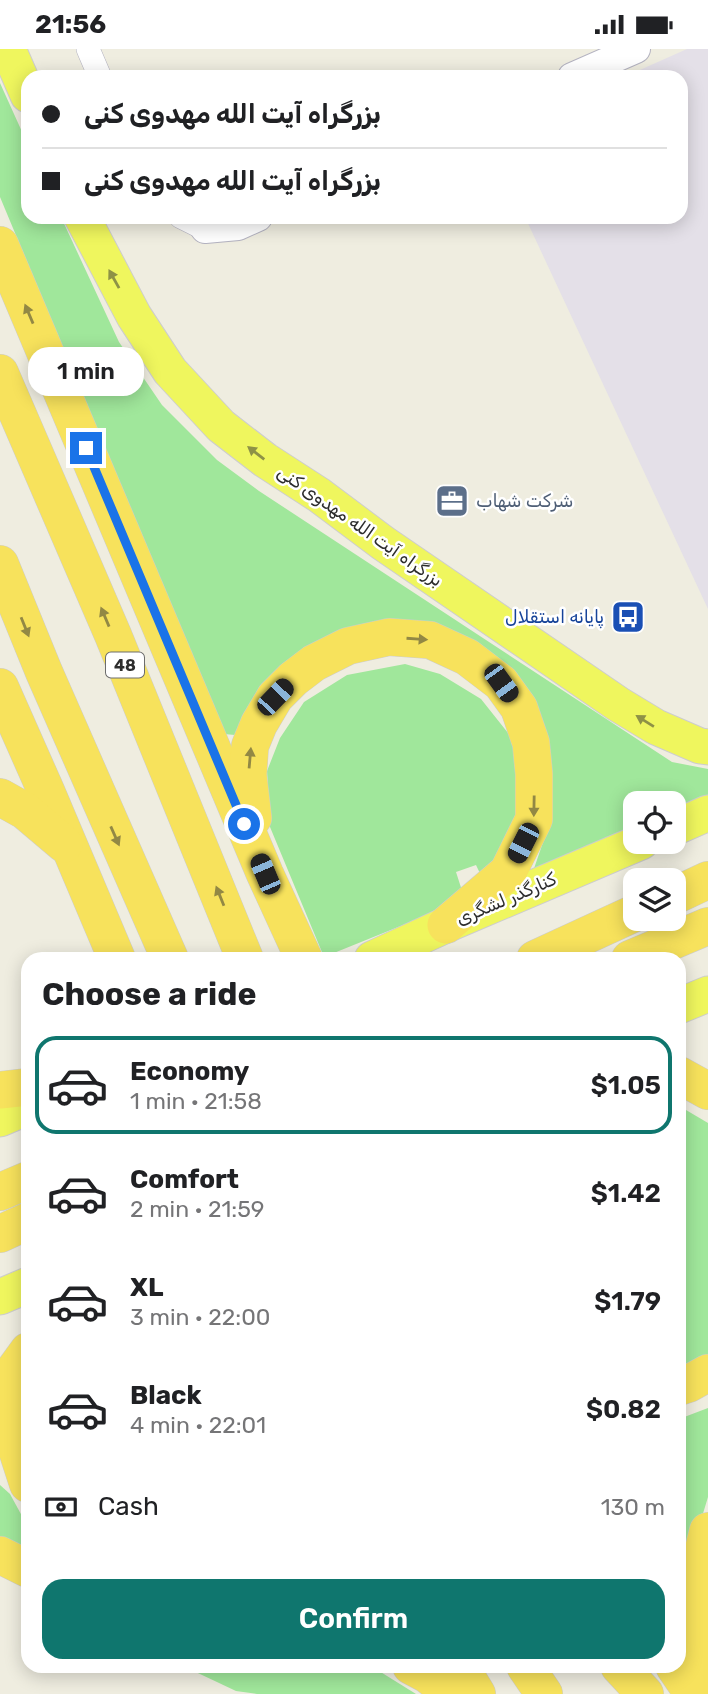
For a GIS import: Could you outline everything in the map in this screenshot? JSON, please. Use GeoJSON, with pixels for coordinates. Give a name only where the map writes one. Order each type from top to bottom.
{"type":"FeatureCollection","features":[{"type":"Feature","properties":{"kind":"highway"},"geometry":{"type":"LineString","coordinates":[[0,245],[265,874],[301,952]]}},
{"type":"Feature","properties":{"kind":"highway","name":"48"},"geometry":{"type":"LineString","coordinates":[[0,373],[113,635],[242,952]]}},
{"type":"Feature","properties":{"kind":"highway"},"geometry":{"type":"LineString","coordinates":[[0,564],[44,672],[167,952]]}},
{"type":"Feature","properties":{"kind":"highway"},"geometry":{"type":"LineString","coordinates":[[265,874],[251,809],[248,775],[250,747],[275,697],[314,663],[348,646],[389,637],[430,640],[467,657],[501,683],[519,708],[531,743],[534,774],[534,819],[508,872],[446,925]]}},
{"type":"Feature","properties":{"kind":"highway"},"geometry":{"type":"LineString","coordinates":[[0,687],[114,952]]}},
{"type":"Feature","properties":{"kind":"highway"},"geometry":{"type":"LineString","coordinates":[[0,797],[25,811],[69,848]]}},
{"type":"Feature","properties":{"kind":"highway"},"geometry":{"type":"LineString","coordinates":[[686,890],[708,880]]}},
{"type":"Feature","properties":{"kind":"highway"},"geometry":{"type":"LineString","coordinates":[[550,952],[623,919]]}},
{"type":"Feature","properties":{"kind":"highway"},"geometry":{"type":"LineString","coordinates":[[647,952],[708,926]]}},
{"type":"Feature","properties":{"kind":"highway"},"geometry":{"type":"LineString","coordinates":[[686,1079],[708,1091]]}},
{"type":"Feature","properties":{"kind":"highway"},"geometry":{"type":"LineString","coordinates":[[0,1090],[21,1088]]}},
{"type":"Feature","properties":{"kind":"highway"},"geometry":{"type":"LineString","coordinates":[[0,1192],[21,1183]]}},
{"type":"Feature","properties":{"kind":"highway"},"geometry":{"type":"LineString","coordinates":[[0,1234],[21,1224]]}},
{"type":"Feature","properties":{"kind":"highway"},"geometry":{"type":"LineString","coordinates":[[21,1361],[15,1369],[7,1419],[21,1462]]}},
{"type":"Feature","properties":{"kind":"highway"},"geometry":{"type":"LineString","coordinates":[[686,1385],[708,1373]]}},
{"type":"Feature","properties":{"kind":"highway"},"geometry":{"type":"LineString","coordinates":[[708,1531],[696,1587],[697,1628],[708,1687]]}},
{"type":"Feature","properties":{"kind":"highway"},"geometry":{"type":"LineString","coordinates":[[0,1555],[21,1566]]}},
{"type":"Feature","properties":{"kind":"highway"},"geometry":{"type":"LineString","coordinates":[[424,1673],[463,1680]]}},
{"type":"Feature","properties":{"kind":"highway"},"geometry":{"type":"LineString","coordinates":[[530,1673],[544,1694]]}},
{"type":"Feature","properties":{"kind":"highway"},"geometry":{"type":"LineString","coordinates":[[614,1673],[628,1694]]}},
{"type":"Feature","properties":{"kind":"highway"},"geometry":{"type":"LineString","coordinates":[[626,1673],[645,1694]]}},
{"type":"Feature","properties":{"kind":"highway"},"geometry":{"type":"LineString","coordinates":[[679,1673],[693,1694]]}},
{"type":"Feature","properties":{"kind":"main road"},"geometry":{"type":"LineString","coordinates":[[8,49],[21,79]]}},
{"type":"Feature","properties":{"kind":"main road","name":"بزرگراه آیت الله مهدوی کنی"},"geometry":{"type":"LineString","coordinates":[[85,224],[134,316],[170,371],[220,426],[395,551],[618,704],[656,727],[708,747]]}},
{"type":"Feature","properties":{"kind":"main road"},"geometry":{"type":"LineString","coordinates":[[686,823],[708,813]]}},
{"type":"Feature","properties":{"kind":"main road","name":"کنارگذر لشگری"},"geometry":{"type":"LineString","coordinates":[[387,952],[623,850]]}},
{"type":"Feature","properties":{"kind":"main road"},"geometry":{"type":"LineString","coordinates":[[686,1003],[708,994]]}},
{"type":"Feature","properties":{"kind":"main road"},"geometry":{"type":"LineString","coordinates":[[0,1119],[21,1110]]}},
{"type":"Feature","properties":{"kind":"main road"},"geometry":{"type":"LineString","coordinates":[[0,1297],[21,1288]]}},
{"type":"Feature","properties":{"kind":"street"},"geometry":{"type":"LineString","coordinates":[[88,49],[97,70]]}},
{"type":"Feature","properties":{"kind":"street"},"geometry":{"type":"LineString","coordinates":[[588,70],[636,49]]}},
{"type":"Feature","properties":{"kind":"street"},"geometry":{"type":"LineString","coordinates":[[208,224],[242,224]]}},
{"type":"Feature","properties":{"kind":"shaded area"},"geometry":{"type":"Polygon","coordinates":[[[687,49],[708,49],[708,609],[528,224],[688,224],[688,70],[640,70],[687,49]]]}},
{"type":"Feature","properties":{"kind":"green space"},"geometry":{"type":"Polygon","coordinates":[[[0,83],[21,130],[21,224],[64,224],[119,342],[162,405],[217,460],[259,491],[672,762],[708,769],[708,809],[686,818],[686,791],[623,791],[623,845],[528,886],[551,819],[530,709],[372,626],[246,736],[224,734],[0,197],[0,83]]]}},
{"type":"Feature","properties":{"kind":"green space"},"geometry":{"type":"Polygon","coordinates":[[[405,664],[440,674],[481,699],[512,738],[520,815],[486,886],[476,865],[456,872],[465,900],[336,952],[322,952],[270,827],[267,771],[280,738],[304,702],[347,675],[405,664]]]}},
{"type":"Feature","properties":{"kind":"green space"},"geometry":{"type":"Polygon","coordinates":[[[686,1110],[708,1123],[708,1362],[686,1374],[686,1110]]]}},
{"type":"Feature","properties":{"kind":"green space"},"geometry":{"type":"Polygon","coordinates":[[[708,1408],[708,1497],[686,1570],[686,1416],[708,1408]]]}},
{"type":"Feature","properties":{"kind":"green space"},"geometry":{"type":"Polygon","coordinates":[[[0,1485],[10,1494],[21,1514],[21,1555],[0,1544],[0,1485]]]}},
{"type":"Feature","properties":{"kind":"green space"},"geometry":{"type":"Polygon","coordinates":[[[198,1673],[382,1673],[416,1694],[257,1694],[236,1691],[198,1673]]]}},
{"type":"Feature","properties":{"kind":"place","name":"شرکت شهاب"},"geometry":{"type":"Point","coordinates":[452,501]}},
{"type":"Feature","properties":{"kind":"place","name":"پایانه استقلال"},"geometry":{"type":"Point","coordinates":[628,617]}},
{"type":"Feature","properties":{"kind":"route"},"geometry":{"type":"LineString","coordinates":[[86,448],[244,824]]}}]}
